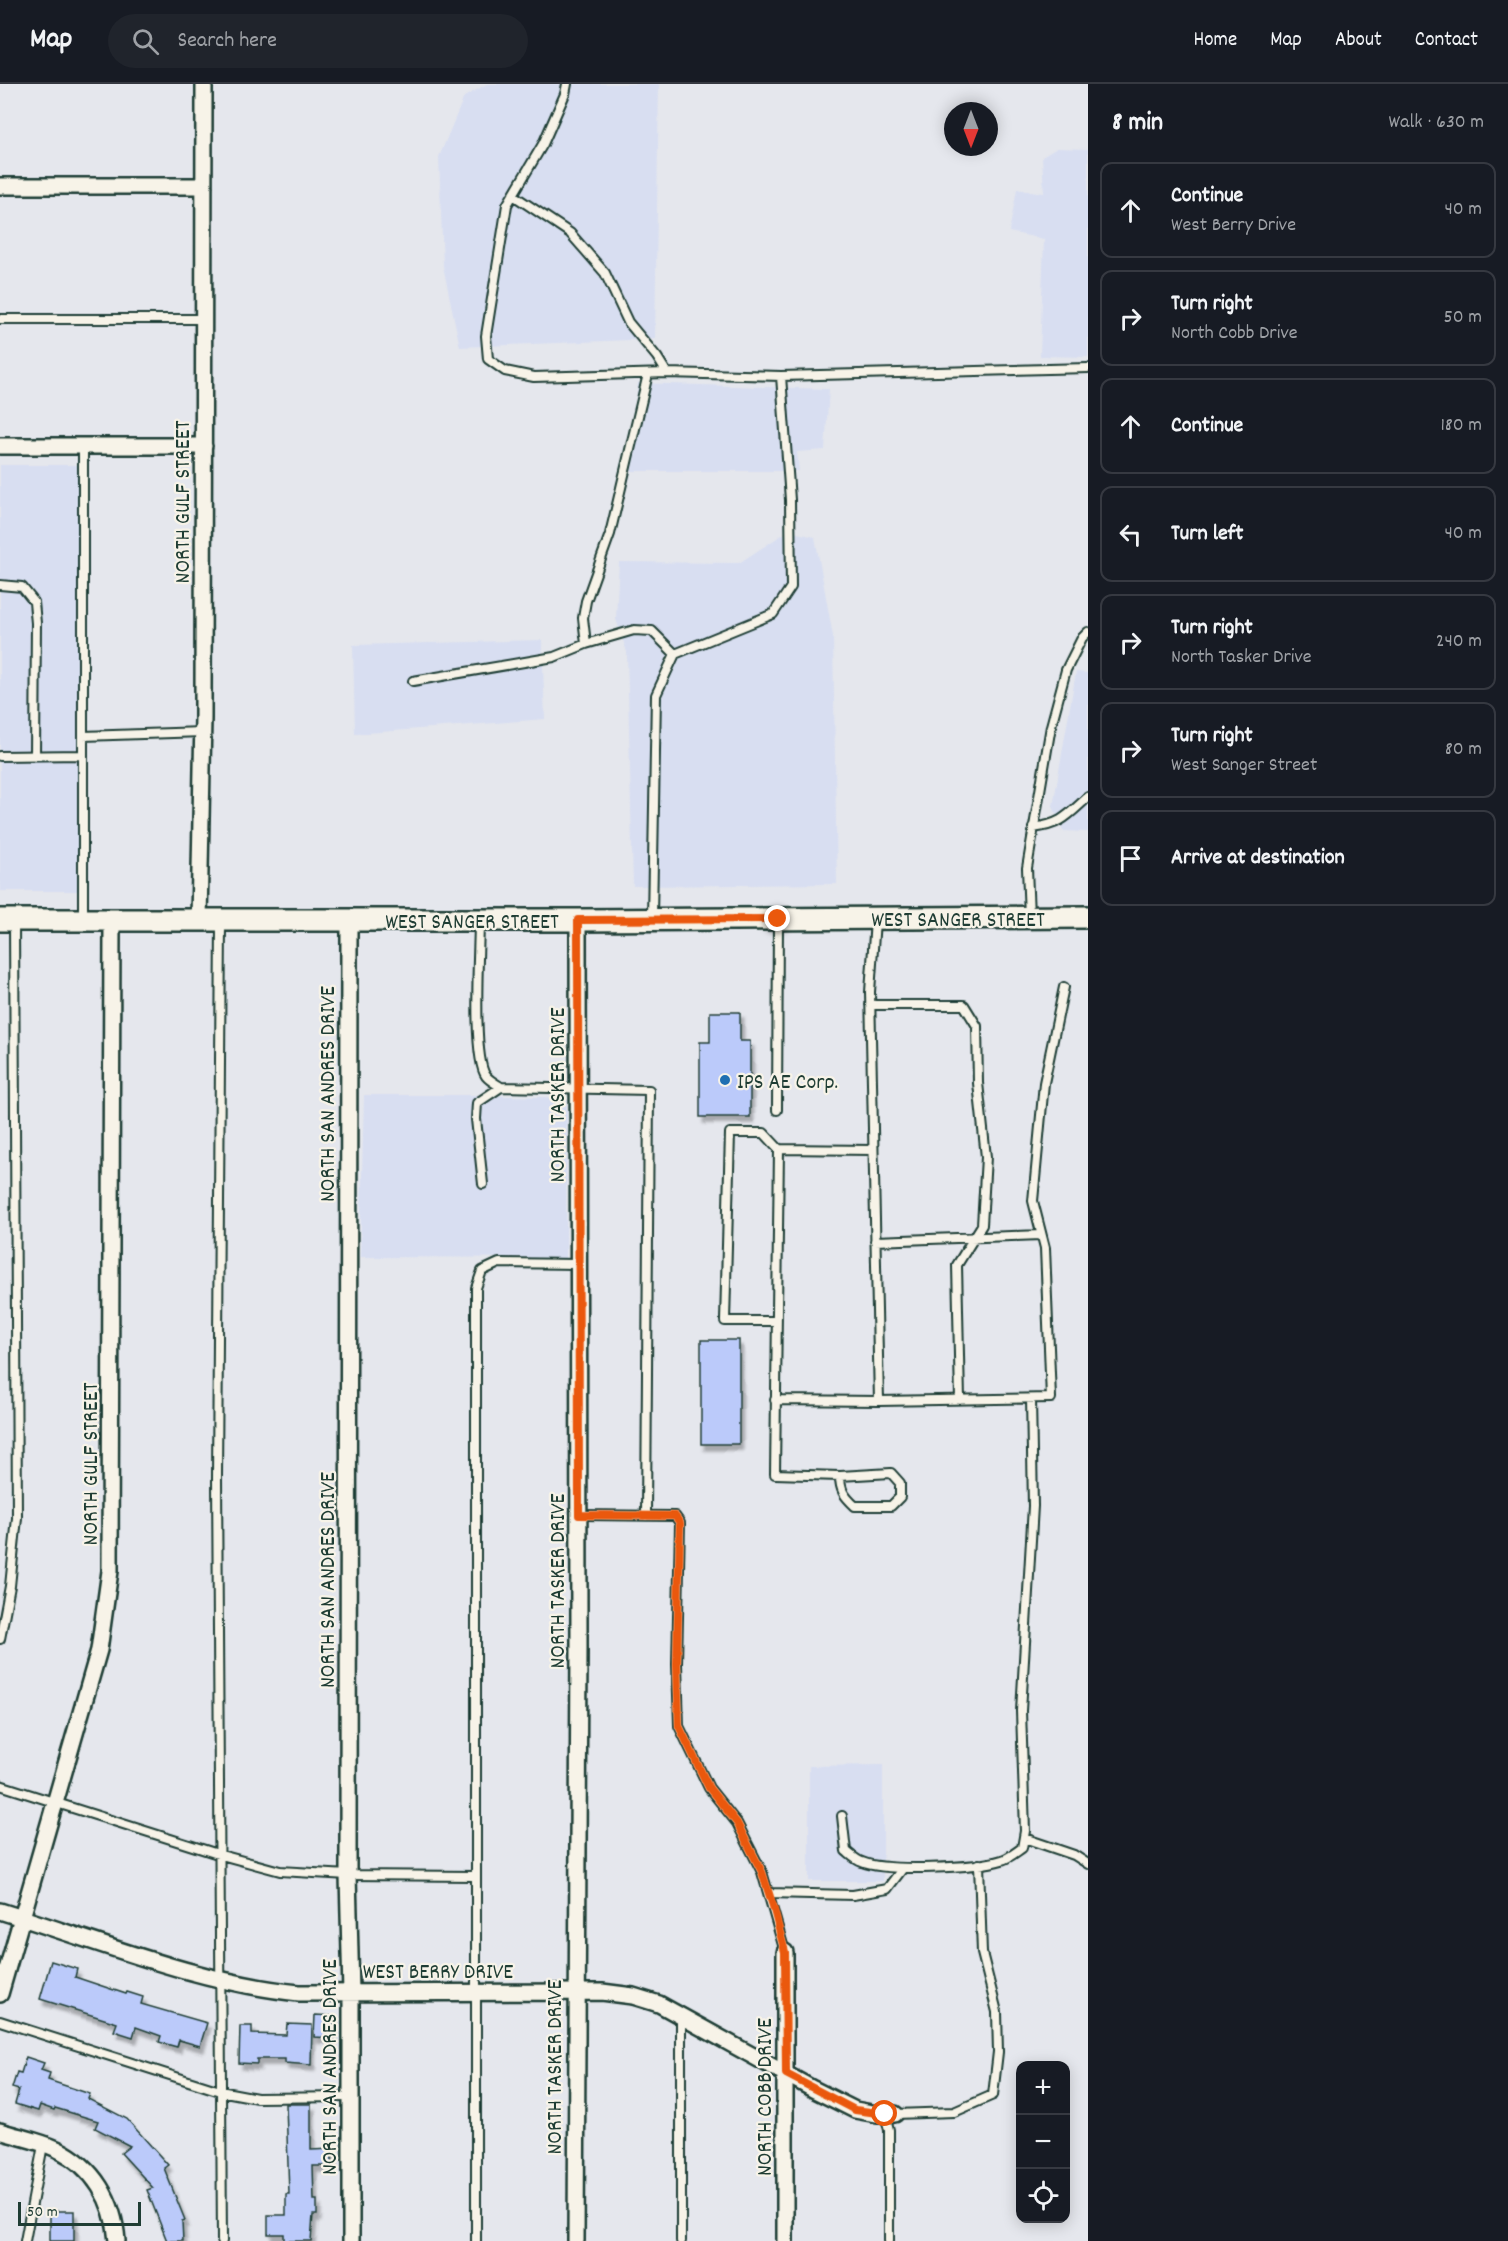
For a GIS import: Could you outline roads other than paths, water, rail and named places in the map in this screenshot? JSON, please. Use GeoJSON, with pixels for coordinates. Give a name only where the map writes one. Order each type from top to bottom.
{"type":"FeatureCollection","features":[{"type":"Feature","properties":{"kind":"main road","name":"WEST SANGER STREET"},"geometry":{"type":"LineString","coordinates":[[7,920],[1088,917]]}},
{"type":"Feature","properties":{"kind":"street","name":"NORTH GULF STREET"},"geometry":{"type":"LineString","coordinates":[[199,920],[204,446],[204,84]]}},
{"type":"Feature","properties":{"kind":"street"},"geometry":{"type":"LineString","coordinates":[[0,186],[204,186]]}},
{"type":"Feature","properties":{"kind":"street"},"geometry":{"type":"LineString","coordinates":[[0,446],[204,446]]}},
{"type":"Feature","properties":{"kind":"street","name":"NORTH GULF STREET"},"geometry":{"type":"LineString","coordinates":[[0,1994],[99,1650],[110,1571],[112,920]]}},
{"type":"Feature","properties":{"kind":"street","name":"NORTH SAN ANDRES DRIVE"},"geometry":{"type":"LineString","coordinates":[[349,920],[348,1875],[351,1993],[351,2241]]}},
{"type":"Feature","properties":{"kind":"street","name":"NORTH TASKER DRIVE"},"geometry":{"type":"LineString","coordinates":[[576,2241],[579,1515],[578,920]]}},
{"type":"Feature","properties":{"kind":"street","name":"WEST BERRY DRIVE"},"geometry":{"type":"LineString","coordinates":[[0,1911],[221,1980],[259,1989],[299,1993],[602,1992],[633,1996],[659,2004],[855,2110],[890,2114]]}},
{"type":"Feature","properties":{"kind":"street","name":"NORTH COBB DRIVE"},"geometry":{"type":"LineString","coordinates":[[785,1952],[785,2241]]}},
{"type":"Feature","properties":{"kind":"street"},"geometry":{"type":"LineString","coordinates":[[0,2131],[56,2149],[78,2162],[90,2173],[102,2188],[114,2216],[117,2241]]}},
{"type":"Feature","properties":{"kind":"lane"},"geometry":{"type":"LineString","coordinates":[[567,84],[543,144],[507,205],[486,336],[488,359],[505,371],[534,378],[667,373],[781,376],[1088,368]]}},
{"type":"Feature","properties":{"kind":"lane"},"geometry":{"type":"LineString","coordinates":[[513,195],[570,233],[605,273],[628,322],[667,373]]}},
{"type":"Feature","properties":{"kind":"lane"},"geometry":{"type":"LineString","coordinates":[[0,319],[204,319]]}},
{"type":"Feature","properties":{"kind":"lane"},"geometry":{"type":"LineString","coordinates":[[586,644],[583,618],[610,534],[648,374]]}},
{"type":"Feature","properties":{"kind":"lane"},"geometry":{"type":"LineString","coordinates":[[652,920],[657,695],[675,654],[773,614],[791,587],[790,500],[781,376]]}},
{"type":"Feature","properties":{"kind":"lane"},"geometry":{"type":"LineString","coordinates":[[83,446],[83,920]]}},
{"type":"Feature","properties":{"kind":"lane"},"geometry":{"type":"LineString","coordinates":[[0,585],[22,587],[34,602],[36,623],[35,756]]}},
{"type":"Feature","properties":{"kind":"lane"},"geometry":{"type":"LineString","coordinates":[[413,681],[543,659],[634,630],[652,632],[675,654]]}},
{"type":"Feature","properties":{"kind":"lane"},"geometry":{"type":"LineString","coordinates":[[1029,917],[1027,868],[1051,726],[1066,670],[1082,638],[1088,632]]}},
{"type":"Feature","properties":{"kind":"lane"},"geometry":{"type":"LineString","coordinates":[[83,736],[202,732]]}},
{"type":"Feature","properties":{"kind":"lane"},"geometry":{"type":"LineString","coordinates":[[0,756],[83,755]]}},
{"type":"Feature","properties":{"kind":"lane"},"geometry":{"type":"LineString","coordinates":[[1033,828],[1052,825],[1063,820],[1088,797]]}},
{"type":"Feature","properties":{"kind":"lane"},"geometry":{"type":"LineString","coordinates":[[875,918],[870,1005],[879,1401]]}},
{"type":"Feature","properties":{"kind":"lane"},"geometry":{"type":"LineString","coordinates":[[777,1110],[778,919]]}},
{"type":"Feature","properties":{"kind":"lane"},"geometry":{"type":"LineString","coordinates":[[0,1639],[10,1586],[16,1518],[7,920]]}},
{"type":"Feature","properties":{"kind":"lane"},"geometry":{"type":"LineString","coordinates":[[221,920],[217,1478],[222,2241]]}},
{"type":"Feature","properties":{"kind":"lane"},"geometry":{"type":"LineString","coordinates":[[479,920],[478,1026],[481,1065],[485,1076],[501,1087],[649,1090],[646,1516]]}},
{"type":"Feature","properties":{"kind":"lane"},"geometry":{"type":"LineString","coordinates":[[775,1400],[1051,1398],[1045,1248],[1033,1202],[1044,1083],[1064,987]]}},
{"type":"Feature","properties":{"kind":"lane"},"geometry":{"type":"LineString","coordinates":[[870,1005],[964,1005],[977,1026],[978,1083],[986,1157],[982,1225],[957,1265],[960,1400]]}},
{"type":"Feature","properties":{"kind":"lane"},"geometry":{"type":"LineString","coordinates":[[483,1184],[476,1119],[477,1103],[501,1087]]}},
{"type":"Feature","properties":{"kind":"lane"},"geometry":{"type":"LineString","coordinates":[[776,1322],[725,1321],[730,1133],[764,1133],[779,1149],[775,1474],[840,1476],[891,1473],[900,1483],[900,1497],[891,1506],[855,1506],[845,1497],[840,1488],[840,1476]]}},
{"type":"Feature","properties":{"kind":"lane"},"geometry":{"type":"LineString","coordinates":[[779,1149],[873,1150]]}},
{"type":"Feature","properties":{"kind":"lane"},"geometry":{"type":"LineString","coordinates":[[875,1241],[1041,1235]]}},
{"type":"Feature","properties":{"kind":"lane"},"geometry":{"type":"LineString","coordinates":[[476,2241],[476,1288],[482,1271],[499,1263],[578,1264]]}},
{"type":"Feature","properties":{"kind":"lane"},"geometry":{"type":"LineString","coordinates":[[842,1816],[846,1851],[861,1862],[883,1868],[979,1864],[1002,1860],[1022,1848],[1024,1838],[1022,1710],[1033,1506],[1031,1399]]}},
{"type":"Feature","properties":{"kind":"lane"},"geometry":{"type":"LineString","coordinates":[[579,1515],[675,1516],[680,1523],[677,1664],[679,1726],[709,1788],[737,1823],[762,1872],[785,1952]]}},
{"type":"Feature","properties":{"kind":"lane"},"geometry":{"type":"LineString","coordinates":[[0,1785],[221,1855],[280,1871],[348,1875],[475,1876]]}},
{"type":"Feature","properties":{"kind":"lane"},"geometry":{"type":"LineString","coordinates":[[1024,1838],[1074,1855],[1088,1864]]}},
{"type":"Feature","properties":{"kind":"lane"},"geometry":{"type":"LineString","coordinates":[[889,2241],[890,2114],[954,2112],[993,2095],[998,2052],[997,2012],[982,1953],[979,1864]]}},
{"type":"Feature","properties":{"kind":"lane"},"geometry":{"type":"LineString","coordinates":[[769,1893],[853,1895],[887,1889],[903,1868]]}},
{"type":"Feature","properties":{"kind":"lane"},"geometry":{"type":"LineString","coordinates":[[681,2016],[681,2241]]}},
{"type":"Feature","properties":{"kind":"lane"},"geometry":{"type":"LineString","coordinates":[[0,2022],[220,2091],[257,2098],[351,2097]]}},
{"type":"Feature","properties":{"kind":"lane"},"geometry":{"type":"LineString","coordinates":[[25,2241],[43,2145]]}},
{"type":"Feature","properties":{"kind":"place","name":"IPS AE Corp."},"geometry":{"type":"Point","coordinates":[725,1080]}}]}
